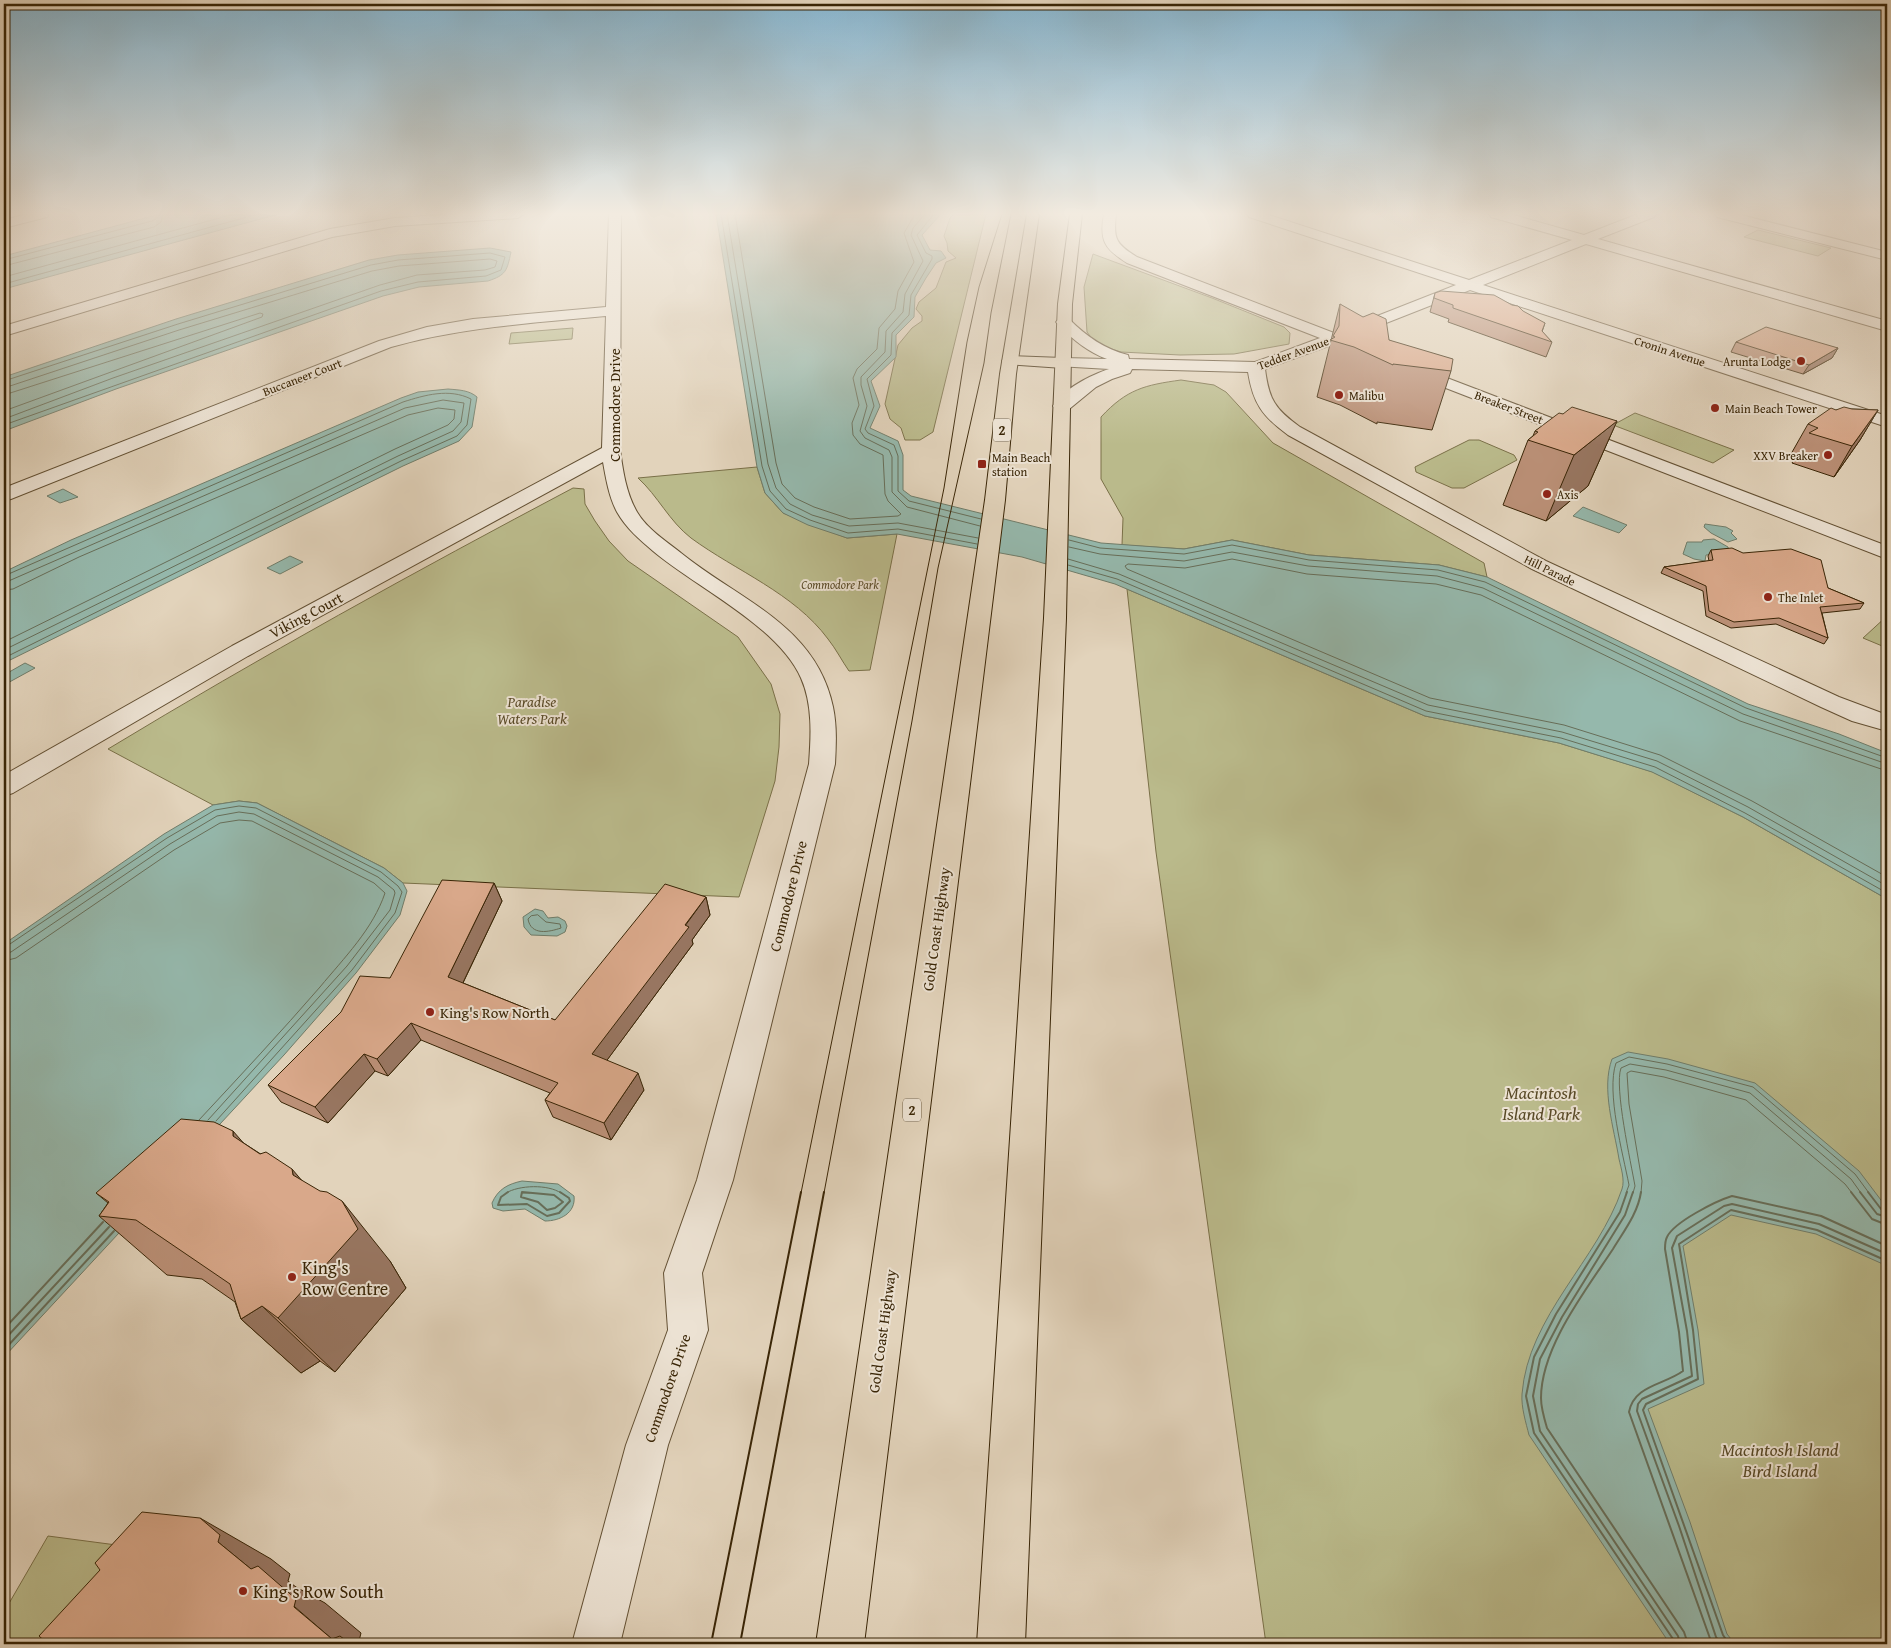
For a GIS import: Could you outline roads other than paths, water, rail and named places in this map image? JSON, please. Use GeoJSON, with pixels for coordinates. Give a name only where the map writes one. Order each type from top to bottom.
{"type":"FeatureCollection","features":[{"type":"Feature","properties":{"kind":"main road","name":"Gold Coast Highway"},"geometry":{"type":"LineString","coordinates":[[840,1644],[995,500],[1010,361],[1021,291]]}},
{"type":"Feature","properties":{"kind":"main road"},"geometry":{"type":"LineString","coordinates":[[1001,1644],[1057,593],[1064,322],[1067,291]]}},
{"type":"Feature","properties":{"kind":"main road"},"geometry":{"type":"LineString","coordinates":[[1010,361],[1063,363]]}},
{"type":"Feature","properties":{"kind":"street"},"geometry":{"type":"LineString","coordinates":[[4,331],[137,291]]}},
{"type":"Feature","properties":{"kind":"street","name":"Commodore Drive"},"geometry":{"type":"LineString","coordinates":[[596,1644],[647,1445],[688,1330],[683,1273],[715,1180],[822,764],[824,734],[821,705],[813,680],[798,653],[774,629],[750,610],[676,561],[628,514],[617,489],[611,450],[614,291]]}},
{"type":"Feature","properties":{"kind":"street","name":"Breaker Street"},"geometry":{"type":"LineString","coordinates":[[1211,291],[1887,553]]}},
{"type":"Feature","properties":{"kind":"street","name":"Tedder Avenue"},"geometry":{"type":"LineString","coordinates":[[1063,363],[1256,367],[1454,291]]}},
{"type":"Feature","properties":{"kind":"street","name":"Cronin Avenue"},"geometry":{"type":"LineString","coordinates":[[1487,291],[1887,422]]}},
{"type":"Feature","properties":{"kind":"street"},"geometry":{"type":"LineString","coordinates":[[1763,291],[1887,326]]}},
{"type":"Feature","properties":{"kind":"street","name":"Buccaneer Court"},"geometry":{"type":"LineString","coordinates":[[4,495],[385,344],[427,332],[473,324],[614,312]]}},
{"type":"Feature","properties":{"kind":"street","name":"Tedder Avenue"},"geometry":{"type":"LineString","coordinates":[[1064,322],[1082,341],[1098,350],[1116,357],[1153,365]]}},
{"type":"Feature","properties":{"kind":"street","name":"Tedder Avenue"},"geometry":{"type":"LineString","coordinates":[[1062,406],[1083,388],[1100,377],[1153,365]]}},
{"type":"Feature","properties":{"kind":"street","name":"Hill Parade"},"geometry":{"type":"LineString","coordinates":[[1256,367],[1261,396],[1266,409],[1294,432],[1539,565],[1830,702],[1887,723]]}},
{"type":"Feature","properties":{"kind":"street","name":"Viking Court"},"geometry":{"type":"LineString","coordinates":[[4,787],[240,651],[611,450]]}},
{"type":"Feature","properties":{"kind":"water"},"geometry":{"type":"Polygon","coordinates":[[[268,291],[403,291],[383,296],[116,389],[4,431],[4,377],[176,319],[268,291]]]}},
{"type":"Feature","properties":{"kind":"water"},"geometry":{"type":"Polygon","coordinates":[[[728,291],[919,291],[915,297],[914,317],[896,335],[896,357],[871,381],[880,406],[870,428],[898,441],[903,455],[903,490],[911,496],[1101,543],[1184,549],[1232,540],[1309,555],[1439,565],[1487,577],[1748,704],[1839,734],[1887,753],[1887,899],[1743,817],[1652,772],[1559,743],[1425,716],[1115,584],[1022,557],[897,534],[847,538],[808,525],[783,513],[765,493],[757,467],[728,291]]]}},
{"type":"Feature","properties":{"kind":"water"},"geometry":{"type":"Polygon","coordinates":[[[448,389],[460,390],[477,397],[472,427],[459,441],[403,466],[4,663],[4,572],[71,540],[401,398],[418,392],[448,389]]]}},
{"type":"Feature","properties":{"kind":"water"},"geometry":{"type":"Polygon","coordinates":[[[63,489],[78,497],[60,503],[47,496],[63,489]]]}},
{"type":"Feature","properties":{"kind":"water"},"geometry":{"type":"Polygon","coordinates":[[[1583,507],[1627,525],[1619,533],[1573,516],[1583,507]]]}},
{"type":"Feature","properties":{"kind":"water"},"geometry":{"type":"Polygon","coordinates":[[[1705,524],[1726,527],[1733,531],[1731,533],[1737,539],[1728,542],[1711,533],[1704,527],[1705,524]]]}},
{"type":"Feature","properties":{"kind":"water"},"geometry":{"type":"Polygon","coordinates":[[[1714,539],[1728,547],[1729,553],[1706,555],[1705,561],[1683,554],[1687,542],[1702,542],[1703,540],[1714,539]]]}},
{"type":"Feature","properties":{"kind":"water"},"geometry":{"type":"Polygon","coordinates":[[[290,556],[303,562],[280,574],[267,568],[290,556]]]}},
{"type":"Feature","properties":{"kind":"water"},"geometry":{"type":"Polygon","coordinates":[[[25,663],[35,668],[4,685],[4,675],[25,663]]]}},
{"type":"Feature","properties":{"kind":"water"},"geometry":{"type":"Polygon","coordinates":[[[239,801],[257,803],[384,868],[403,883],[407,891],[400,915],[356,973],[284,1055],[4,1357],[4,944],[164,834],[213,805],[239,801]]]}},
{"type":"Feature","properties":{"kind":"water"},"geometry":{"type":"Polygon","coordinates":[[[535,909],[543,911],[548,918],[558,917],[565,921],[567,926],[565,932],[557,936],[531,935],[524,927],[523,917],[535,909]]]}},
{"type":"Feature","properties":{"kind":"water"},"geometry":{"type":"Polygon","coordinates":[[[1628,1052],[1668,1059],[1755,1083],[1859,1171],[1887,1208],[1887,1269],[1885,1265],[1816,1234],[1731,1215],[1683,1246],[1698,1330],[1704,1384],[1648,1409],[1690,1522],[1727,1634],[1735,1644],[1670,1644],[1529,1435],[1523,1410],[1522,1394],[1527,1366],[1537,1339],[1565,1289],[1597,1240],[1611,1215],[1622,1189],[1622,1174],[1608,1096],[1608,1083],[1612,1059],[1628,1052]]]}},
{"type":"Feature","properties":{"kind":"water"},"geometry":{"type":"Polygon","coordinates":[[[522,1181],[558,1184],[574,1196],[574,1202],[570,1211],[561,1218],[545,1221],[525,1209],[503,1211],[493,1208],[494,1198],[500,1191],[522,1181]]]}},
{"type":"Feature","properties":{"kind":"tram line"},"geometry":{"type":"LineString","coordinates":[[801,1193],[944,488],[967,342],[978,291]]}},
{"type":"Feature","properties":{"kind":"tram line"},"geometry":{"type":"LineString","coordinates":[[824,1193],[912,721],[938,568],[984,363],[995,291]]}},
{"type":"Feature","properties":{"kind":"tram line"},"geometry":{"type":"LineString","coordinates":[[711,1644],[801,1192]]}},
{"type":"Feature","properties":{"kind":"tram line"},"geometry":{"type":"LineString","coordinates":[[740,1644],[824,1192]]}},
{"type":"Feature","properties":{"kind":"place","name":"Arunta Lodge"},"geometry":{"type":"Point","coordinates":[1801,361]}},
{"type":"Feature","properties":{"kind":"place","name":"Malibu"},"geometry":{"type":"Point","coordinates":[1339,395]}},
{"type":"Feature","properties":{"kind":"place","name":"Main Beach Tower"},"geometry":{"type":"Point","coordinates":[1715,408]}},
{"type":"Feature","properties":{"kind":"place","name":"XXV Breaker"},"geometry":{"type":"Point","coordinates":[1828,455]}},
{"type":"Feature","properties":{"kind":"place","name":"Main Beach station"},"geometry":{"type":"Point","coordinates":[982,464]}},
{"type":"Feature","properties":{"kind":"place","name":"Axis"},"geometry":{"type":"Point","coordinates":[1547,494]}},
{"type":"Feature","properties":{"kind":"place","name":"The Inlet"},"geometry":{"type":"Point","coordinates":[1768,597]}},
{"type":"Feature","properties":{"kind":"place","name":"King's Row North"},"geometry":{"type":"Point","coordinates":[430,1012]}},
{"type":"Feature","properties":{"kind":"place","name":"King's Row Centre"},"geometry":{"type":"Point","coordinates":[292,1277]}},
{"type":"Feature","properties":{"kind":"place","name":"King's Row South"},"geometry":{"type":"Point","coordinates":[243,1591]}},
{"type":"Feature","properties":{"kind":"park label","name":"Commodore Park"},"geometry":{"type":"Point","coordinates":[840,584]}},
{"type":"Feature","properties":{"kind":"park label","name":"Paradise Waters Park"},"geometry":{"type":"Point","coordinates":[532,710]}},
{"type":"Feature","properties":{"kind":"park label","name":"Macintosh Island Park"},"geometry":{"type":"Point","coordinates":[1541,1102]}},
{"type":"Feature","properties":{"kind":"park label","name":"Macintosh Island Bird Island"},"geometry":{"type":"Point","coordinates":[1780,1459]}}]}
